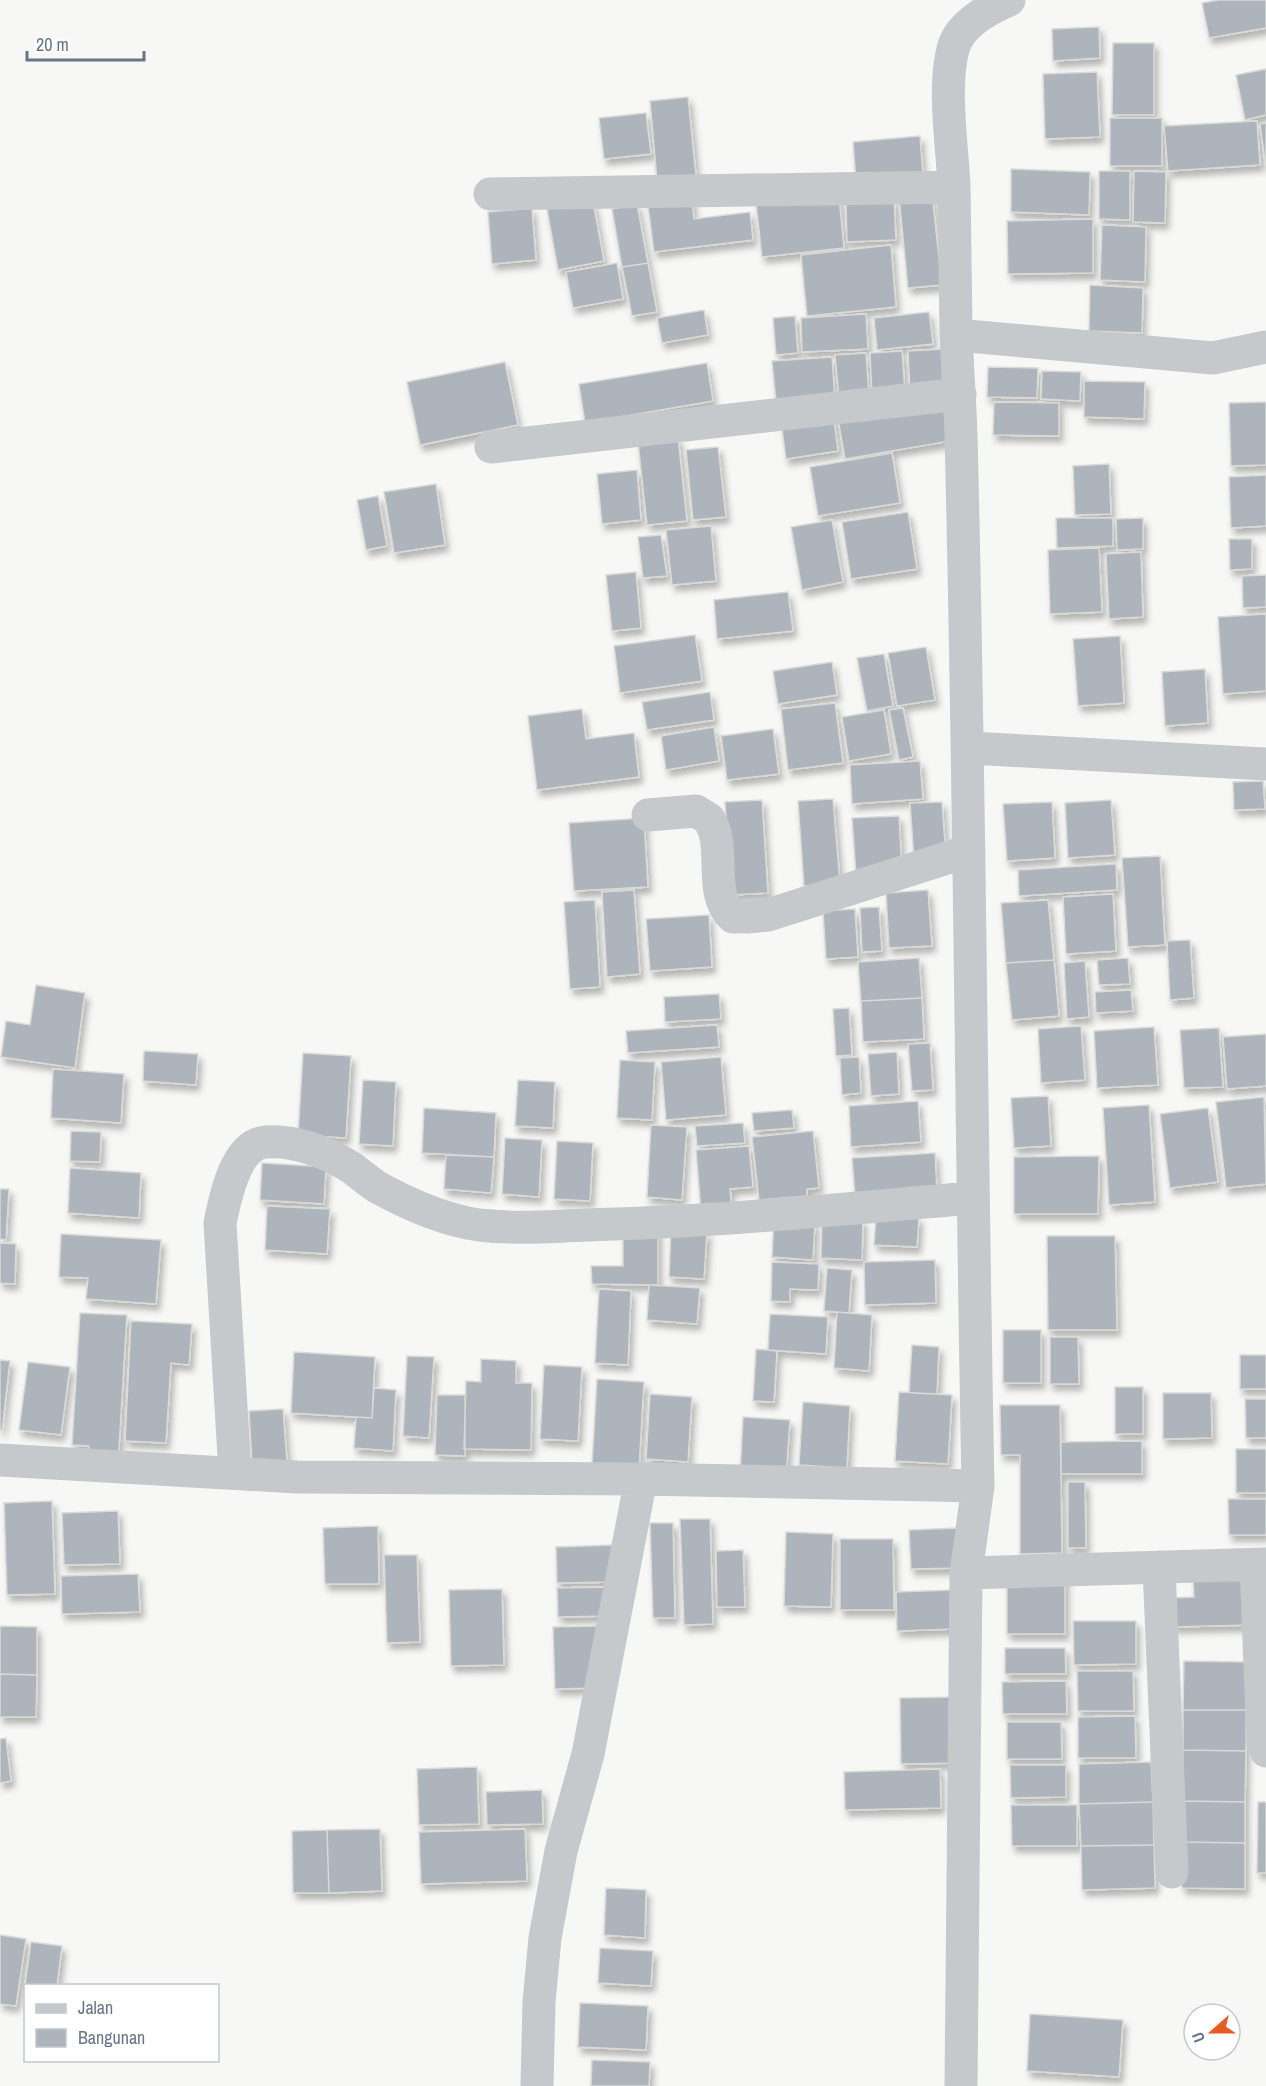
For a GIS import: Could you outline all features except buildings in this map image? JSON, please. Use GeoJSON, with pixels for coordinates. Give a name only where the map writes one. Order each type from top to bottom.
{"type":"FeatureCollection","features":[{"type":"Feature","properties":{"kind":"street"},"geometry":{"type":"LineString","coordinates":[[961,2086],[966,1573],[978,1486],[969,748],[949,74],[954,44],[966,28],[979,17],[1008,0]]}},
{"type":"Feature","properties":{"kind":"street"},"geometry":{"type":"LineString","coordinates":[[490,194],[954,187]]}},
{"type":"Feature","properties":{"kind":"street"},"geometry":{"type":"LineString","coordinates":[[956,335],[1213,357],[1266,347]]}},
{"type":"Feature","properties":{"kind":"street"},"geometry":{"type":"LineString","coordinates":[[491,447],[960,394]]}},
{"type":"Feature","properties":{"kind":"street"},"geometry":{"type":"LineString","coordinates":[[969,748],[1266,764]]}},
{"type":"Feature","properties":{"kind":"street"},"geometry":{"type":"LineString","coordinates":[[648,815],[696,811],[710,819],[716,837],[722,900],[726,911],[733,917],[768,915],[969,851]]}},
{"type":"Feature","properties":{"kind":"street"},"geometry":{"type":"LineString","coordinates":[[235,1473],[220,1223],[225,1199],[241,1156],[263,1142],[288,1142],[313,1149],[351,1167],[374,1185],[412,1205],[479,1225],[528,1226],[703,1221],[973,1198]]}},
{"type":"Feature","properties":{"kind":"street"},"geometry":{"type":"LineString","coordinates":[[0,1460],[297,1477],[641,1479],[978,1486]]}},
{"type":"Feature","properties":{"kind":"street"},"geometry":{"type":"LineString","coordinates":[[537,2086],[538,2002],[545,1938],[561,1851],[588,1754],[641,1479]]}},
{"type":"Feature","properties":{"kind":"street"},"geometry":{"type":"LineString","coordinates":[[966,1573],[1261,1564],[1263,1744],[1266,1751]]}},
{"type":"Feature","properties":{"kind":"street"},"geometry":{"type":"LineString","coordinates":[[1159,1567],[1172,1872]]}}]}
